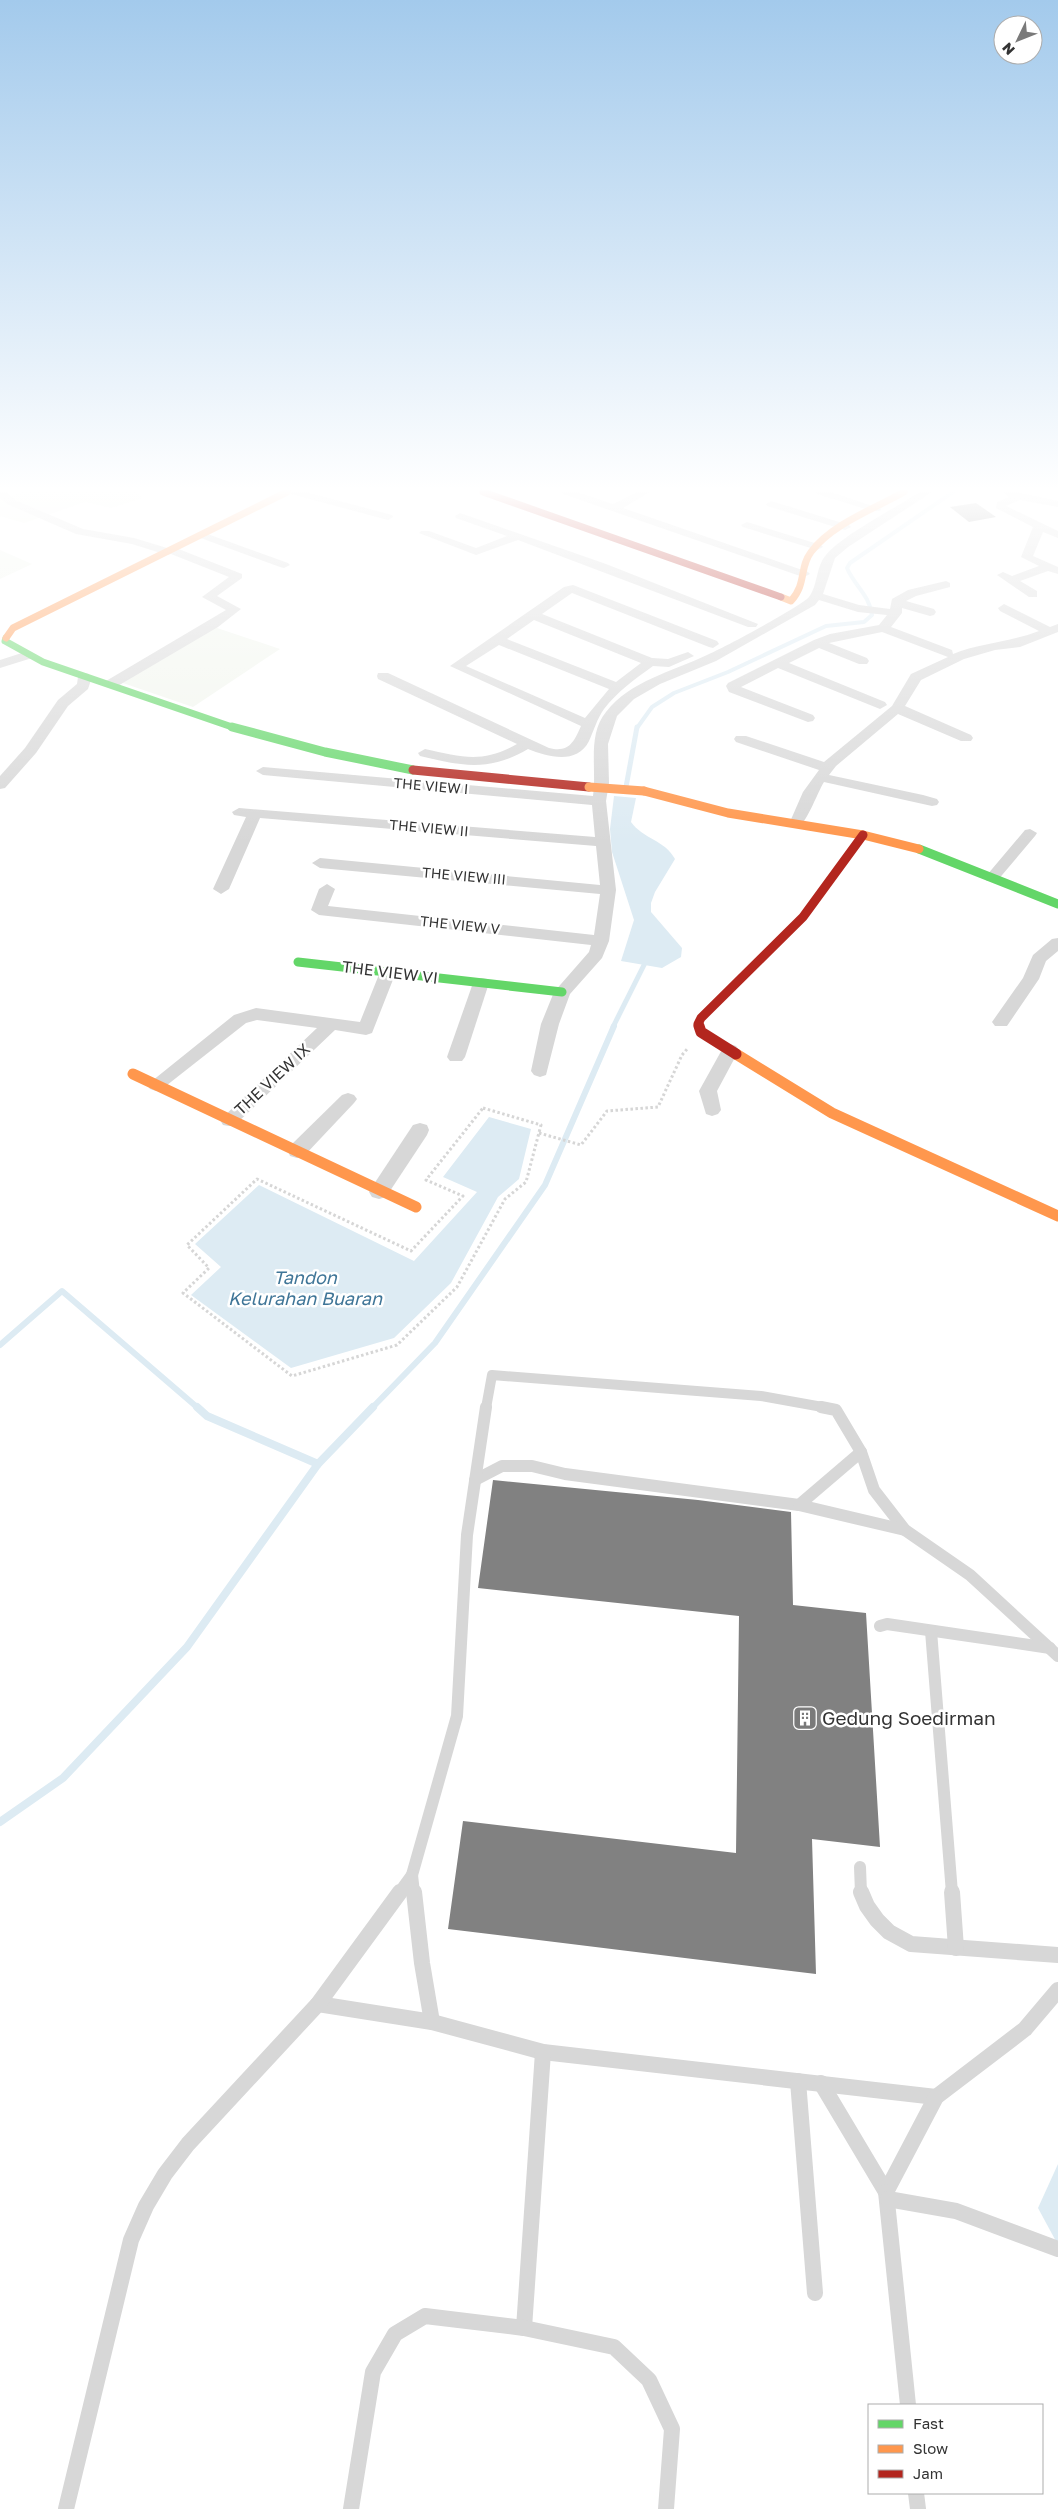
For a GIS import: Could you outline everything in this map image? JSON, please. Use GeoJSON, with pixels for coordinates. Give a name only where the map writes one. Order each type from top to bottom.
{"type":"FeatureCollection","features":[{"type":"Feature","properties":{"kind":"street"},"geometry":{"type":"LineString","coordinates":[[51,609],[13,628],[6,637],[4,647],[84,677],[111,684],[239,729],[358,761],[428,773],[644,790],[728,814],[863,835],[915,848],[1058,904]]}},
{"type":"Feature","properties":{"kind":"street"},"geometry":{"type":"LineString","coordinates":[[111,684],[214,624],[235,609]]}},
{"type":"Feature","properties":{"kind":"street"},"geometry":{"type":"LineString","coordinates":[[541,609],[498,640],[456,666],[588,724]]}},
{"type":"Feature","properties":{"kind":"street"},"geometry":{"type":"LineString","coordinates":[[622,609],[713,644]]}},
{"type":"Feature","properties":{"kind":"street"},"geometry":{"type":"LineString","coordinates":[[533,615],[650,662],[674,662],[752,624],[712,609]]}},
{"type":"Feature","properties":{"kind":"street"},"geometry":{"type":"LineString","coordinates":[[540,1071],[550,1024],[562,992],[596,954],[601,940],[608,890],[599,801],[602,783],[602,744],[605,726],[620,704],[655,681],[720,654],[799,609]]}},
{"type":"Feature","properties":{"kind":"street"},"geometry":{"type":"LineString","coordinates":[[883,628],[893,609]]}},
{"type":"Feature","properties":{"kind":"street"},"geometry":{"type":"LineString","coordinates":[[894,609],[930,612]]}},
{"type":"Feature","properties":{"kind":"street"},"geometry":{"type":"LineString","coordinates":[[1006,609],[1054,630]]}},
{"type":"Feature","properties":{"kind":"street"},"geometry":{"type":"LineString","coordinates":[[808,718],[733,687],[830,638],[871,632],[883,628],[948,653]]}},
{"type":"Feature","properties":{"kind":"street"},"geometry":{"type":"LineString","coordinates":[[796,824],[810,792],[824,772],[897,708],[916,677],[925,671],[990,646],[1016,644],[1054,630]]}},
{"type":"Feature","properties":{"kind":"street"},"geometry":{"type":"LineString","coordinates":[[498,640],[616,687]]}},
{"type":"Feature","properties":{"kind":"street"},"geometry":{"type":"LineString","coordinates":[[818,643],[863,661]]}},
{"type":"Feature","properties":{"kind":"street"},"geometry":{"type":"LineString","coordinates":[[0,664],[28,655]]}},
{"type":"Feature","properties":{"kind":"street"},"geometry":{"type":"LineString","coordinates":[[383,676],[528,744],[552,754],[563,754],[574,750],[582,744],[588,724],[616,687],[650,662]]}},
{"type":"Feature","properties":{"kind":"street"},"geometry":{"type":"LineString","coordinates":[[778,664],[880,705]]}},
{"type":"Feature","properties":{"kind":"street"},"geometry":{"type":"LineString","coordinates":[[635,673],[655,681]]}},
{"type":"Feature","properties":{"kind":"street"},"geometry":{"type":"LineString","coordinates":[[3,778],[31,750],[63,702],[83,686],[84,677]]}},
{"type":"Feature","properties":{"kind":"street"},"geometry":{"type":"LineString","coordinates":[[897,708],[966,738]]}},
{"type":"Feature","properties":{"kind":"street"},"geometry":{"type":"LineString","coordinates":[[741,739],[824,772],[856,787],[901,792],[932,802]]}},
{"type":"Feature","properties":{"kind":"street"},"geometry":{"type":"LineString","coordinates":[[426,752],[468,762],[490,762],[509,756],[528,744]]}},
{"type":"Feature","properties":{"kind":"street","name":"THE VIEW I"},"geometry":{"type":"LineString","coordinates":[[263,771],[599,801]]}},
{"type":"Feature","properties":{"kind":"street","name":"THE VIEW II"},"geometry":{"type":"LineString","coordinates":[[239,812],[602,842]]}},
{"type":"Feature","properties":{"kind":"street"},"geometry":{"type":"LineString","coordinates":[[221,889],[255,813]]}},
{"type":"Feature","properties":{"kind":"street"},"geometry":{"type":"LineString","coordinates":[[992,878],[1030,833]]}},
{"type":"Feature","properties":{"kind":"street"},"geometry":{"type":"LineString","coordinates":[[863,835],[803,917],[701,1018],[698,1024],[701,1032],[832,1113],[1058,1216]]}},
{"type":"Feature","properties":{"kind":"street","name":"THE VIEW III"},"geometry":{"type":"LineString","coordinates":[[320,863],[608,890]]}},
{"type":"Feature","properties":{"kind":"street","name":"THE VIEW V"},"geometry":{"type":"LineString","coordinates":[[327,889],[319,910],[601,940]]}},
{"type":"Feature","properties":{"kind":"street"},"geometry":{"type":"LineString","coordinates":[[1001,1022],[1031,979],[1039,959],[1058,943]]}},
{"type":"Feature","properties":{"kind":"street","name":"THE VIEW VI"},"geometry":{"type":"LineString","coordinates":[[298,962],[562,992]]}},
{"type":"Feature","properties":{"kind":"street","name":"THE VIEW IX"},"geometry":{"type":"LineString","coordinates":[[156,1085],[248,1015],[256,1014],[362,1030],[368,1027],[388,972]]}},
{"type":"Feature","properties":{"kind":"street"},"geometry":{"type":"LineString","coordinates":[[456,1056],[481,983]]}},
{"type":"Feature","properties":{"kind":"street","name":"THE VIEW IX"},"geometry":{"type":"LineString","coordinates":[[133,1074],[230,1120],[331,1025]]}},
{"type":"Feature","properties":{"kind":"street"},"geometry":{"type":"LineString","coordinates":[[712,1110],[708,1091],[730,1050]]}},
{"type":"Feature","properties":{"kind":"street"},"geometry":{"type":"LineString","coordinates":[[297,1151],[348,1100]]}},
{"type":"Feature","properties":{"kind":"street"},"geometry":{"type":"LineString","coordinates":[[230,1120],[379,1192],[416,1207]]}},
{"type":"Feature","properties":{"kind":"street"},"geometry":{"type":"LineString","coordinates":[[379,1192],[420,1130]]}},
{"type":"Feature","properties":{"kind":"lane"},"geometry":{"type":"LineString","coordinates":[[66,2509],[131,2240],[138,2218],[155,2188],[179,2156],[318,2004],[412,1875],[457,1716],[467,1535],[490,1378],[496,1374],[761,1396],[831,1409],[838,1413],[861,1452],[874,1490],[906,1530],[970,1575],[1054,1652]]}},
{"type":"Feature","properties":{"kind":"lane"},"geometry":{"type":"LineString","coordinates":[[799,1505],[861,1452]]}},
{"type":"Feature","properties":{"kind":"lane"},"geometry":{"type":"LineString","coordinates":[[475,1480],[502,1466],[532,1466],[565,1474],[799,1505],[906,1530]]}},
{"type":"Feature","properties":{"kind":"lane"},"geometry":{"type":"LineString","coordinates":[[880,1626],[887,1624],[1054,1652]]}},
{"type":"Feature","properties":{"kind":"lane"},"geometry":{"type":"LineString","coordinates":[[931,1631],[956,1948]]}},
{"type":"Feature","properties":{"kind":"lane"},"geometry":{"type":"LineString","coordinates":[[860,1867],[862,1898],[888,1932],[911,1944],[1058,1955]]}},
{"type":"Feature","properties":{"kind":"lane"},"geometry":{"type":"LineString","coordinates":[[412,1875],[422,1963],[432,2022]]}},
{"type":"Feature","properties":{"kind":"lane"},"geometry":{"type":"LineString","coordinates":[[887,2195],[936,2097],[1025,2029],[1058,1990]]}},
{"type":"Feature","properties":{"kind":"lane"},"geometry":{"type":"LineString","coordinates":[[318,2004],[432,2022],[543,2052],[936,2097]]}},
{"type":"Feature","properties":{"kind":"lane"},"geometry":{"type":"LineString","coordinates":[[524,2328],[543,2052]]}},
{"type":"Feature","properties":{"kind":"lane"},"geometry":{"type":"LineString","coordinates":[[798,2081],[815,2293]]}},
{"type":"Feature","properties":{"kind":"lane"},"geometry":{"type":"LineString","coordinates":[[821,2083],[887,2195],[908,2404]]}},
{"type":"Feature","properties":{"kind":"lane"},"geometry":{"type":"LineString","coordinates":[[887,2195],[956,2211],[1058,2249]]}},
{"type":"Feature","properties":{"kind":"lane"},"geometry":{"type":"LineString","coordinates":[[351,2509],[373,2372],[395,2334],[425,2316],[524,2328],[614,2347],[650,2380],[672,2429],[666,2509]]}},
{"type":"Feature","properties":{"kind":"lane"},"geometry":{"type":"LineString","coordinates":[[916,2494],[918,2509]]}},
{"type":"Feature","properties":{"kind":"path"},"geometry":{"type":"LineString","coordinates":[[539,1134],[581,1145],[607,1111],[658,1107],[682,1055],[701,1032]]}},
{"type":"Feature","properties":{"kind":"path"},"geometry":{"type":"LineString","coordinates":[[483,1108],[541,1125],[539,1134],[526,1182],[505,1199],[457,1287],[396,1345],[292,1376],[183,1293],[209,1268],[187,1245],[257,1179],[411,1251],[463,1196],[426,1180],[483,1108]]}},
{"type":"Feature","properties":{"kind":"shaded area"},"geometry":{"type":"Polygon","coordinates":[[[214,627],[280,649],[193,707],[120,682],[214,627]]]}},
{"type":"Feature","properties":{"kind":"water"},"geometry":{"type":"Polygon","coordinates":[[[614,796],[636,798],[631,822],[636,828],[666,848],[675,859],[655,892],[651,903],[651,912],[682,948],[681,957],[662,968],[621,961],[634,920],[612,852],[610,829],[614,796]]]}},
{"type":"Feature","properties":{"kind":"water","name":"Tandon Kelurahan Buaran"},"geometry":{"type":"Polygon","coordinates":[[[489,1117],[531,1129],[519,1179],[498,1197],[451,1283],[394,1338],[291,1368],[191,1295],[221,1267],[195,1244],[259,1185],[414,1261],[477,1192],[443,1177],[489,1117]]]}},
{"type":"Feature","properties":{"kind":"water"},"geometry":{"type":"Polygon","coordinates":[[[1058,2164],[1058,2245],[1038,2208],[1058,2164]]]}},
{"type":"Feature","properties":{"kind":"building","name":"Gedung Soedirman"},"geometry":{"type":"Polygon","coordinates":[[[493,1480],[698,1500],[791,1512],[793,1605],[866,1613],[880,1847],[812,1839],[816,1974],[448,1929],[463,1821],[736,1853],[739,1616],[478,1588],[493,1480]]]}},
{"type":"Feature","properties":{"kind":"waterway"},"geometry":{"type":"LineString","coordinates":[[637,728],[652,707],[674,693],[728,672],[826,626],[864,622],[872,615],[871,609]]}},
{"type":"Feature","properties":{"kind":"waterway"},"geometry":{"type":"LineString","coordinates":[[626,787],[637,727]]}},
{"type":"Feature","properties":{"kind":"waterway"},"geometry":{"type":"LineString","coordinates":[[613,1027],[647,959]]}},
{"type":"Feature","properties":{"kind":"waterway"},"geometry":{"type":"LineString","coordinates":[[372,1408],[435,1343],[545,1185],[614,1026]]}},
{"type":"Feature","properties":{"kind":"waterway"},"geometry":{"type":"LineString","coordinates":[[0,1345],[62,1291],[198,1408]]}},
{"type":"Feature","properties":{"kind":"waterway"},"geometry":{"type":"LineString","coordinates":[[197,1407],[207,1416],[318,1464]]}},
{"type":"Feature","properties":{"kind":"waterway"},"geometry":{"type":"LineString","coordinates":[[318,1464],[373,1407]]}},
{"type":"Feature","properties":{"kind":"waterway"},"geometry":{"type":"LineString","coordinates":[[0,1822],[63,1778],[187,1647],[318,1464]]}},
{"type":"Feature","properties":{"kind":"traffic: fast"},"geometry":{"type":"LineString","coordinates":[[6,638],[5,641],[17,649],[43,662],[223,724],[304,747],[413,770]]}},
{"type":"Feature","properties":{"kind":"traffic: fast"},"geometry":{"type":"LineString","coordinates":[[919,849],[1058,904]]}},
{"type":"Feature","properties":{"kind":"traffic: fast"},"geometry":{"type":"LineString","coordinates":[[298,962],[562,992]]}},
{"type":"Feature","properties":{"kind":"traffic: slow"},"geometry":{"type":"LineString","coordinates":[[6,638],[13,628],[51,609]]}},
{"type":"Feature","properties":{"kind":"traffic: slow"},"geometry":{"type":"LineString","coordinates":[[589,787],[644,791]]}},
{"type":"Feature","properties":{"kind":"traffic: slow"},"geometry":{"type":"LineString","coordinates":[[644,791],[728,813],[863,835],[919,849]]}},
{"type":"Feature","properties":{"kind":"traffic: slow"},"geometry":{"type":"LineString","coordinates":[[736,1054],[832,1113],[1058,1216]]}},
{"type":"Feature","properties":{"kind":"traffic: slow"},"geometry":{"type":"LineString","coordinates":[[133,1074],[416,1207]]}},
{"type":"Feature","properties":{"kind":"traffic: jam"},"geometry":{"type":"LineString","coordinates":[[413,770],[589,787]]}},
{"type":"Feature","properties":{"kind":"traffic: jam"},"geometry":{"type":"LineString","coordinates":[[736,1054],[701,1032],[698,1024],[701,1018],[803,917],[863,835]]}},
{"type":"Feature","properties":{"kind":"place","name":"Gedung Soedirman"},"geometry":{"type":"Point","coordinates":[805,1718]}}]}
